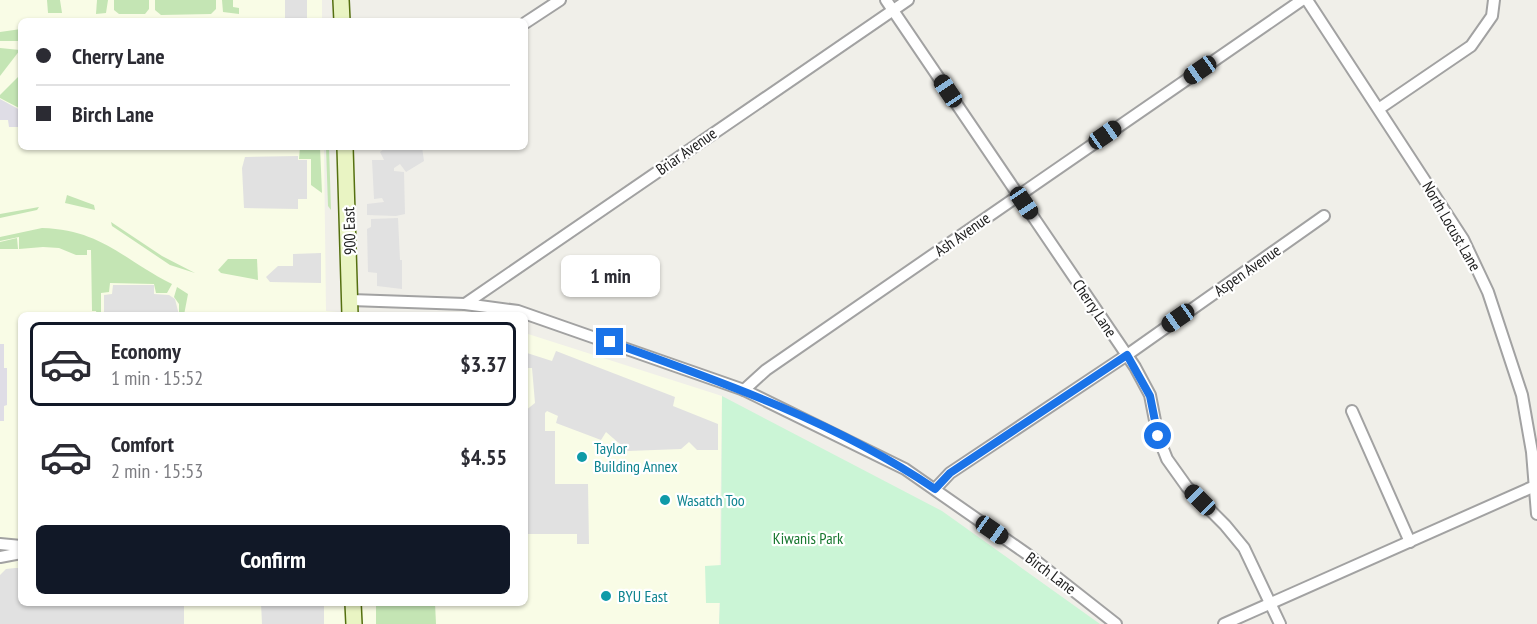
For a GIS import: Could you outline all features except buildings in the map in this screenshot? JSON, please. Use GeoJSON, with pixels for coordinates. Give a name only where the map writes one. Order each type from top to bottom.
{"type":"FeatureCollection","features":[{"type":"Feature","properties":{"kind":"main road"},"geometry":{"type":"LineString","coordinates":[[341,0],[342,18]]}},
{"type":"Feature","properties":{"kind":"main road","name":"900 East"},"geometry":{"type":"LineString","coordinates":[[345,150],[350,308]]}},
{"type":"Feature","properties":{"kind":"main road"},"geometry":{"type":"LineString","coordinates":[[353,606],[354,624]]}},
{"type":"Feature","properties":{"kind":"street"},"geometry":{"type":"LineString","coordinates":[[528,21],[560,0]]}},
{"type":"Feature","properties":{"kind":"street","name":"Briar Avenue"},"geometry":{"type":"LineString","coordinates":[[465,304],[889,4],[908,0]]}},
{"type":"Feature","properties":{"kind":"street","name":"North Locust Lane"},"geometry":{"type":"LineString","coordinates":[[1305,0],[1380,108],[1463,239],[1488,292],[1522,395],[1536,486],[1537,514]]}},
{"type":"Feature","properties":{"kind":"street","name":"Ash Avenue"},"geometry":{"type":"LineString","coordinates":[[744,390],[766,370],[1305,0]]}},
{"type":"Feature","properties":{"kind":"street"},"geometry":{"type":"LineString","coordinates":[[1380,108],[1472,46],[1492,16],[1494,0]]}},
{"type":"Feature","properties":{"kind":"street","name":"Cherry Lane"},"geometry":{"type":"LineString","coordinates":[[889,4],[1127,355],[1150,396],[1158,436],[1167,459],[1187,487],[1225,525],[1244,548],[1280,624]]}},
{"type":"Feature","properties":{"kind":"street","name":"Aspen Avenue"},"geometry":{"type":"LineString","coordinates":[[935,489],[950,473],[1127,355],[1324,216]]}},
{"type":"Feature","properties":{"kind":"street","name":"Birch Lane"},"geometry":{"type":"LineString","coordinates":[[350,308],[465,304],[521,312]]}},
{"type":"Feature","properties":{"kind":"street","name":"Birch Lane"},"geometry":{"type":"LineString","coordinates":[[528,314],[744,390],[895,463],[1027,555],[1116,624]]}},
{"type":"Feature","properties":{"kind":"street"},"geometry":{"type":"LineString","coordinates":[[1352,411],[1410,542]]}},
{"type":"Feature","properties":{"kind":"street"},"geometry":{"type":"LineString","coordinates":[[1224,624],[1536,486]]}},
{"type":"Feature","properties":{"kind":"street"},"geometry":{"type":"LineString","coordinates":[[0,544],[18,546]]}},
{"type":"Feature","properties":{"kind":"street"},"geometry":{"type":"LineString","coordinates":[[0,557],[18,554]]}},
{"type":"Feature","properties":{"kind":"shaded area"},"geometry":{"type":"Polygon","coordinates":[[[0,0],[322,0],[322,18],[18,18],[18,150],[324,150],[326,311],[338,312],[18,312],[18,606],[528,606],[528,334],[722,396],[719,624],[0,624],[0,0]]]}},
{"type":"Feature","properties":{"kind":"shaded area"},"geometry":{"type":"Polygon","coordinates":[[[285,0],[307,0],[307,18],[285,18],[285,0]]]}},
{"type":"Feature","properties":{"kind":"shaded area"},"geometry":{"type":"Polygon","coordinates":[[[0,99],[18,109],[18,127],[9,127],[8,120],[0,120],[0,99]]]}},
{"type":"Feature","properties":{"kind":"shaded area"},"geometry":{"type":"Polygon","coordinates":[[[383,150],[422,150],[424,161],[406,172],[400,164],[394,168],[394,171],[404,172],[405,214],[367,215],[367,204],[384,202],[382,198],[374,199],[372,160],[384,160],[380,152],[383,150]]]}},
{"type":"Feature","properties":{"kind":"shaded area"},"geometry":{"type":"Polygon","coordinates":[[[298,156],[298,160],[307,160],[307,199],[298,199],[298,209],[244,208],[242,168],[245,157],[298,156]]]}},
{"type":"Feature","properties":{"kind":"shaded area"},"geometry":{"type":"Polygon","coordinates":[[[398,218],[402,289],[377,286],[377,273],[368,272],[367,229],[371,227],[371,219],[398,218]]]}},
{"type":"Feature","properties":{"kind":"shaded area"},"geometry":{"type":"Polygon","coordinates":[[[321,253],[321,283],[270,282],[266,277],[278,266],[293,266],[293,254],[321,253]]]}},
{"type":"Feature","properties":{"kind":"shaded area"},"geometry":{"type":"Polygon","coordinates":[[[113,285],[154,285],[154,294],[169,295],[175,299],[178,312],[104,312],[104,295],[112,294],[113,285]]]}},
{"type":"Feature","properties":{"kind":"shaded area"},"geometry":{"type":"Polygon","coordinates":[[[0,344],[4,344],[4,368],[7,368],[7,405],[4,406],[4,421],[0,421],[0,344]]]}},
{"type":"Feature","properties":{"kind":"shaded area"},"geometry":{"type":"Polygon","coordinates":[[[556,351],[675,397],[673,406],[718,424],[718,450],[697,450],[689,442],[681,449],[628,451],[606,432],[601,440],[556,423],[558,416],[547,411],[545,431],[555,431],[555,484],[588,484],[589,544],[577,544],[577,534],[528,534],[528,409],[535,403],[532,368],[528,368],[528,353],[552,361],[556,351]]]}},
{"type":"Feature","properties":{"kind":"shaded area"},"geometry":{"type":"Polygon","coordinates":[[[18,568],[18,606],[184,606],[184,624],[0,624],[0,575],[6,569],[18,568]]]}},
{"type":"Feature","properties":{"kind":"shaded area"},"geometry":{"type":"Polygon","coordinates":[[[261,606],[324,606],[324,624],[262,624],[261,606]]]}},
{"type":"Feature","properties":{"kind":"green space"},"geometry":{"type":"Polygon","coordinates":[[[47,0],[60,0],[62,13],[48,13],[47,0]]]}},
{"type":"Feature","properties":{"kind":"green space"},"geometry":{"type":"Polygon","coordinates":[[[97,0],[108,0],[106,13],[96,14],[97,0]]]}},
{"type":"Feature","properties":{"kind":"green space"},"geometry":{"type":"Polygon","coordinates":[[[114,0],[149,0],[149,9],[145,14],[119,14],[114,10],[114,0]]]}},
{"type":"Feature","properties":{"kind":"green space"},"geometry":{"type":"Polygon","coordinates":[[[155,0],[216,0],[216,9],[211,14],[161,15],[155,10],[155,0]]]}},
{"type":"Feature","properties":{"kind":"green space"},"geometry":{"type":"Polygon","coordinates":[[[222,0],[233,0],[233,7],[239,8],[239,14],[223,12],[222,0]]]}},
{"type":"Feature","properties":{"kind":"green space"},"geometry":{"type":"Polygon","coordinates":[[[18,29],[18,41],[0,41],[0,32],[18,29]]]}},
{"type":"Feature","properties":{"kind":"green space"},"geometry":{"type":"Polygon","coordinates":[[[0,48],[18,50],[18,53],[0,76],[0,48]]]}},
{"type":"Feature","properties":{"kind":"green space"},"geometry":{"type":"Polygon","coordinates":[[[18,77],[18,107],[0,98],[0,95],[18,77]]]}},
{"type":"Feature","properties":{"kind":"green space"},"geometry":{"type":"Polygon","coordinates":[[[300,150],[320,150],[322,193],[311,185],[311,159],[299,159],[300,150]]]}},
{"type":"Feature","properties":{"kind":"green space"},"geometry":{"type":"Polygon","coordinates":[[[326,150],[329,150],[331,210],[328,206],[326,150]]]}},
{"type":"Feature","properties":{"kind":"green space"},"geometry":{"type":"Polygon","coordinates":[[[67,195],[94,205],[95,210],[65,203],[67,195]]]}},
{"type":"Feature","properties":{"kind":"green space"},"geometry":{"type":"Polygon","coordinates":[[[39,207],[37,210],[0,218],[0,214],[39,207]]]}},
{"type":"Feature","properties":{"kind":"green space"},"geometry":{"type":"Polygon","coordinates":[[[111,222],[162,256],[195,273],[170,265],[112,226],[111,222]]]}},
{"type":"Feature","properties":{"kind":"green space"},"geometry":{"type":"Polygon","coordinates":[[[42,228],[81,234],[111,247],[172,284],[167,293],[156,293],[154,284],[110,283],[109,292],[101,293],[101,312],[92,311],[91,250],[87,250],[87,255],[76,255],[59,248],[19,249],[19,237],[0,241],[0,237],[42,228]]]}},
{"type":"Feature","properties":{"kind":"green space"},"geometry":{"type":"Polygon","coordinates":[[[17,238],[18,249],[0,249],[0,242],[17,238]]]}},
{"type":"Feature","properties":{"kind":"green space"},"geometry":{"type":"Polygon","coordinates":[[[228,259],[257,259],[258,280],[221,273],[218,270],[228,259]]]}},
{"type":"Feature","properties":{"kind":"green space"},"geometry":{"type":"Polygon","coordinates":[[[177,287],[188,294],[185,312],[179,312],[179,304],[174,297],[177,287]]]}},
{"type":"Feature","properties":{"kind":"green space","name":"Kiwanis Park"},"geometry":{"type":"Polygon","coordinates":[[[722,396],[942,511],[1100,624],[719,624],[720,603],[706,603],[705,566],[721,565],[722,396]]]}},
{"type":"Feature","properties":{"kind":"green space"},"geometry":{"type":"Polygon","coordinates":[[[376,606],[435,606],[436,624],[376,624],[376,606]]]}},
{"type":"Feature","properties":{"kind":"place","name":"Taylor Building Annex"},"geometry":{"type":"Point","coordinates":[582,457]}},
{"type":"Feature","properties":{"kind":"place","name":"Wasatch Too"},"geometry":{"type":"Point","coordinates":[665,500]}},
{"type":"Feature","properties":{"kind":"place","name":"BYU East"},"geometry":{"type":"Point","coordinates":[606,596]}},
{"type":"Feature","properties":{"kind":"route"},"geometry":{"type":"LineString","coordinates":[[610,342],[744,390],[834,432],[905,469],[935,489],[950,473],[1127,355],[1150,396],[1158,436]]}}]}
